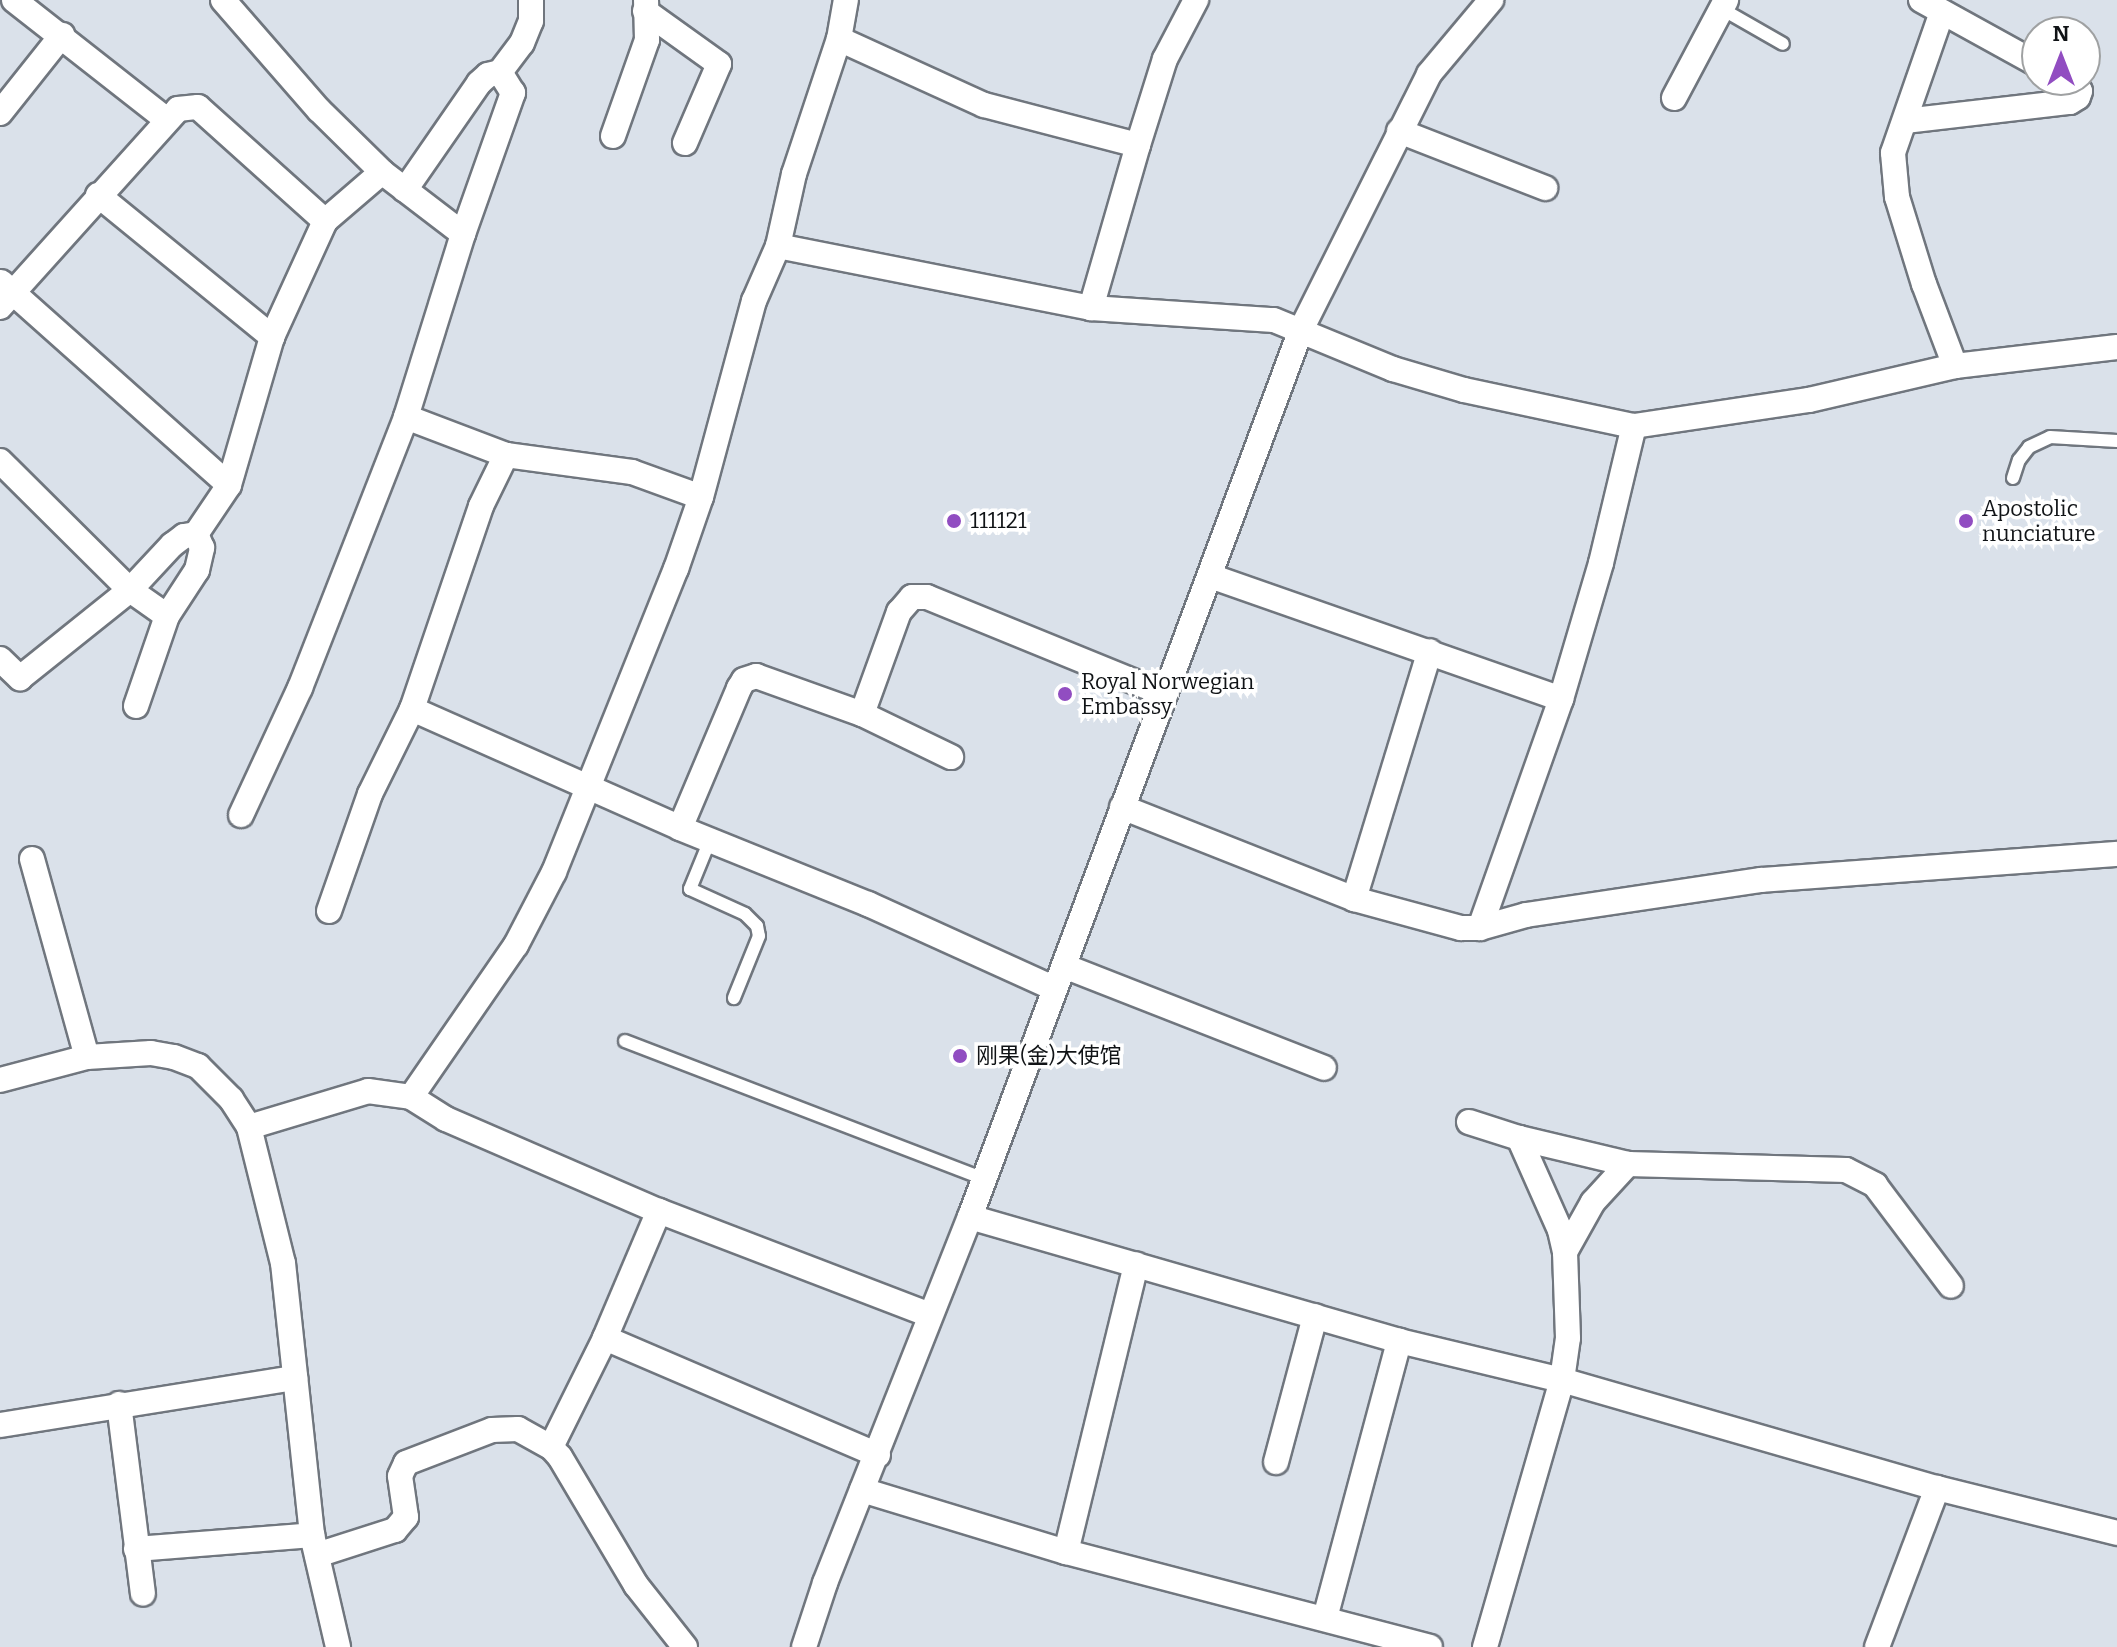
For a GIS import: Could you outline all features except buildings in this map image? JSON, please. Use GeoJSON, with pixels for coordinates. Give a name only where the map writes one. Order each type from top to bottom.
{"type":"FeatureCollection","features":[{"type":"Feature","properties":{"kind":"street"},"geometry":{"type":"LineString","coordinates":[[14,0],[166,119]]}},
{"type":"Feature","properties":{"kind":"street"},"geometry":{"type":"LineString","coordinates":[[223,0],[319,110],[382,172],[463,234]]}},
{"type":"Feature","properties":{"kind":"street"},"geometry":{"type":"LineString","coordinates":[[405,190],[479,83],[488,75],[500,72],[522,43],[531,21],[531,0]]}},
{"type":"Feature","properties":{"kind":"street"},"geometry":{"type":"LineString","coordinates":[[411,1097],[516,945],[554,872],[590,786],[701,497],[750,314],[778,246],[794,174],[839,39],[846,0]]}},
{"type":"Feature","properties":{"kind":"street"},"geometry":{"type":"LineString","coordinates":[[1091,308],[1165,59],[1196,0]]}},
{"type":"Feature","properties":{"kind":"street"},"geometry":{"type":"LineString","coordinates":[[804,1647],[862,1490],[970,1217],[1301,330],[1429,74],[1491,0]]}},
{"type":"Feature","properties":{"kind":"street"},"geometry":{"type":"LineString","coordinates":[[1674,98],[1724,4]]}},
{"type":"Feature","properties":{"kind":"street"},"geometry":{"type":"LineString","coordinates":[[613,136],[647,40],[646,6]]}},
{"type":"Feature","properties":{"kind":"street"},"geometry":{"type":"LineString","coordinates":[[646,6],[719,64],[685,143]]}},
{"type":"Feature","properties":{"kind":"street"},"geometry":{"type":"LineString","coordinates":[[1955,366],[1924,284],[1897,197],[1893,153],[1905,121],[1932,6],[2021,55]]}},
{"type":"Feature","properties":{"kind":"street"},"geometry":{"type":"LineString","coordinates":[[0,113],[62,35]]}},
{"type":"Feature","properties":{"kind":"street"},"geometry":{"type":"LineString","coordinates":[[839,39],[984,105],[1138,145]]}},
{"type":"Feature","properties":{"kind":"street"},"geometry":{"type":"LineString","coordinates":[[241,815],[300,688],[406,417],[463,234],[513,93],[509,81],[500,72]]}},
{"type":"Feature","properties":{"kind":"street"},"geometry":{"type":"LineString","coordinates":[[1905,121],[2070,102],[2078,96]]}},
{"type":"Feature","properties":{"kind":"street"},"geometry":{"type":"LineString","coordinates":[[229,485],[4,293],[178,109],[198,107],[325,221]]}},
{"type":"Feature","properties":{"kind":"street"},"geometry":{"type":"LineString","coordinates":[[1399,131],[1545,188]]}},
{"type":"Feature","properties":{"kind":"street"},"geometry":{"type":"LineString","coordinates":[[0,659],[20,678],[130,590],[172,545],[184,536],[196,534],[229,485],[272,337],[325,221],[382,172]]}},
{"type":"Feature","properties":{"kind":"street"},"geometry":{"type":"LineString","coordinates":[[98,195],[272,337]]}},
{"type":"Feature","properties":{"kind":"street"},"geometry":{"type":"LineString","coordinates":[[778,246],[1091,308],[1274,320],[1393,369],[1464,390],[1634,426],[1809,400],[1955,366],[2117,347]]}},
{"type":"Feature","properties":{"kind":"street"},"geometry":{"type":"LineString","coordinates":[[406,417],[506,455],[632,472],[701,497]]}},
{"type":"Feature","properties":{"kind":"street"},"geometry":{"type":"LineString","coordinates":[[1480,928],[1561,699],[1601,563],[1634,426]]}},
{"type":"Feature","properties":{"kind":"street"},"geometry":{"type":"LineString","coordinates":[[329,911],[370,794],[412,709],[481,506],[506,455]]}},
{"type":"Feature","properties":{"kind":"street"},"geometry":{"type":"LineString","coordinates":[[0,461],[130,590],[167,616]]}},
{"type":"Feature","properties":{"kind":"street"},"geometry":{"type":"LineString","coordinates":[[136,706],[167,616],[197,570],[202,548],[196,534]]}},
{"type":"Feature","properties":{"kind":"street"},"geometry":{"type":"LineString","coordinates":[[1210,576],[1561,699]]}},
{"type":"Feature","properties":{"kind":"street"},"geometry":{"type":"LineString","coordinates":[[862,714],[899,612],[912,597],[927,597],[1165,694]]}},
{"type":"Feature","properties":{"kind":"street"},"geometry":{"type":"LineString","coordinates":[[1354,899],[1430,651]]}},
{"type":"Feature","properties":{"kind":"street"},"geometry":{"type":"LineString","coordinates":[[680,828],[744,680],[756,676],[862,714],[951,757]]}},
{"type":"Feature","properties":{"kind":"street"},"geometry":{"type":"LineString","coordinates":[[412,709],[680,828],[868,904],[1055,989]]}},
{"type":"Feature","properties":{"kind":"street"},"geometry":{"type":"LineString","coordinates":[[1122,807],[1354,899],[1429,921],[1480,928],[1526,915],[1761,880],[2117,854]]}},
{"type":"Feature","properties":{"kind":"street"},"geometry":{"type":"LineString","coordinates":[[32,859],[87,1057]]}},
{"type":"Feature","properties":{"kind":"street"},"geometry":{"type":"LineString","coordinates":[[1064,966],[1324,1068]]}},
{"type":"Feature","properties":{"kind":"street"},"geometry":{"type":"LineString","coordinates":[[0,1080],[87,1057],[151,1053],[198,1066],[231,1099],[249,1127],[283,1263],[314,1545],[338,1647]]}},
{"type":"Feature","properties":{"kind":"street"},"geometry":{"type":"LineString","coordinates":[[249,1127],[368,1091],[411,1097],[446,1119],[659,1211],[930,1315]]}},
{"type":"Feature","properties":{"kind":"street"},"geometry":{"type":"LineString","coordinates":[[1469,1122],[1519,1138],[1628,1164],[1846,1170],[1860,1174],[1875,1185],[1951,1286]]}},
{"type":"Feature","properties":{"kind":"street"},"geometry":{"type":"LineString","coordinates":[[1485,1647],[1562,1380],[1568,1338],[1565,1252],[1554,1213],[1519,1138]]}},
{"type":"Feature","properties":{"kind":"street"},"geometry":{"type":"LineString","coordinates":[[1565,1252],[1593,1202],[1628,1164]]}},
{"type":"Feature","properties":{"kind":"street"},"geometry":{"type":"LineString","coordinates":[[551,1447],[605,1338],[659,1211]]}},
{"type":"Feature","properties":{"kind":"street"},"geometry":{"type":"LineString","coordinates":[[970,1217],[1399,1341],[1562,1380],[1937,1488],[2117,1533]]}},
{"type":"Feature","properties":{"kind":"street"},"geometry":{"type":"LineString","coordinates":[[1066,1552],[1136,1264]]}},
{"type":"Feature","properties":{"kind":"street"},"geometry":{"type":"LineString","coordinates":[[1276,1462],[1315,1316]]}},
{"type":"Feature","properties":{"kind":"street"},"geometry":{"type":"LineString","coordinates":[[605,1338],[878,1455]]}},
{"type":"Feature","properties":{"kind":"street"},"geometry":{"type":"LineString","coordinates":[[1325,1618],[1399,1341]]}},
{"type":"Feature","properties":{"kind":"street"},"geometry":{"type":"LineString","coordinates":[[0,1425],[295,1378]]}},
{"type":"Feature","properties":{"kind":"street"},"geometry":{"type":"LineString","coordinates":[[119,1404],[143,1593]]}},
{"type":"Feature","properties":{"kind":"street"},"geometry":{"type":"LineString","coordinates":[[136,1549],[314,1545],[395,1530],[406,1517],[400,1476],[406,1463],[492,1430],[518,1429],[551,1447],[636,1585],[685,1647]]}},
{"type":"Feature","properties":{"kind":"street"},"geometry":{"type":"LineString","coordinates":[[1877,1647],[1937,1488]]}},
{"type":"Feature","properties":{"kind":"street"},"geometry":{"type":"LineString","coordinates":[[862,1490],[1066,1552],[1430,1647]]}},
{"type":"Feature","properties":{"kind":"lane"},"geometry":{"type":"LineString","coordinates":[[1724,4],[1783,44]]}},
{"type":"Feature","properties":{"kind":"lane"},"geometry":{"type":"LineString","coordinates":[[2013,478],[2019,460],[2029,447],[2050,437],[2117,441]]}},
{"type":"Feature","properties":{"kind":"lane"},"geometry":{"type":"LineString","coordinates":[[710,840],[688,885],[690,889],[745,914],[757,926],[759,936],[734,998]]}},
{"type":"Feature","properties":{"kind":"lane"},"geometry":{"type":"LineString","coordinates":[[625,1041],[982,1178]]}},
{"type":"Feature","properties":{"kind":"place","name":"111121"},"geometry":{"type":"Point","coordinates":[954,521]}},
{"type":"Feature","properties":{"kind":"place","name":"Apostolic nunciature"},"geometry":{"type":"Point","coordinates":[1966,521]}},
{"type":"Feature","properties":{"kind":"place","name":"Royal Norwegian Embassy"},"geometry":{"type":"Point","coordinates":[1065,694]}},
{"type":"Feature","properties":{"kind":"place","name":"刚果(金)大使馆"},"geometry":{"type":"Point","coordinates":[960,1056]}}]}
